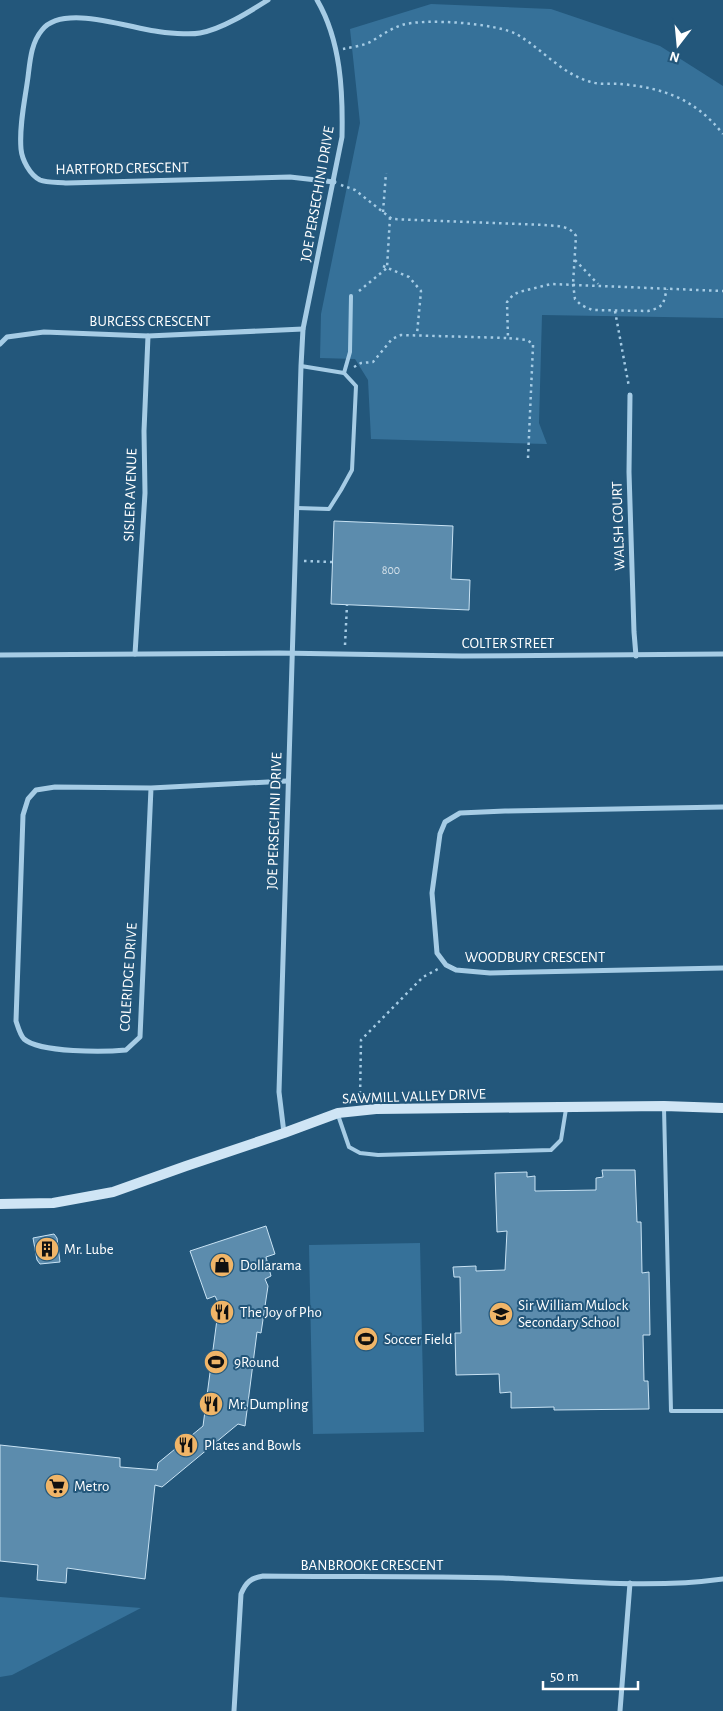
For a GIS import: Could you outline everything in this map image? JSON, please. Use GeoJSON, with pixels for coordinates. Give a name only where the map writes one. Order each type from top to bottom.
{"type":"FeatureCollection","features":[{"type":"Feature","properties":{"kind":"street","name":"HARTFORD CRESCENT"},"geometry":{"type":"LineString","coordinates":[[268,0],[233,21],[200,33],[156,32],[87,18],[60,19],[47,24],[41,31],[32,51],[21,126],[21,150],[23,156],[32,173],[41,180],[67,183],[290,177],[334,182]]}},
{"type":"Feature","properties":{"kind":"street","name":"JOE PERSECHINI DRIVE"},"geometry":{"type":"LineString","coordinates":[[284,1133],[279,1092],[287,781],[303,329],[342,137],[340,77],[336,51],[317,0]]}},
{"type":"Feature","properties":{"kind":"street","name":"BURGESS CRESCENT"},"geometry":{"type":"LineString","coordinates":[[0,344],[7,337],[44,332],[148,336],[303,329]]}},
{"type":"Feature","properties":{"kind":"street","name":"SISLER AVENUE"},"geometry":{"type":"LineString","coordinates":[[135,654],[145,493],[144,431],[148,336]]}},
{"type":"Feature","properties":{"kind":"street","name":"WALSH COURT"},"geometry":{"type":"LineString","coordinates":[[630,396],[629,472],[633,622],[636,656]]}},
{"type":"Feature","properties":{"kind":"street"},"geometry":{"type":"LineString","coordinates":[[0,656],[292,653]]}},
{"type":"Feature","properties":{"kind":"street","name":"COLTER STREET"},"geometry":{"type":"LineString","coordinates":[[292,653],[462,656],[723,654]]}},
{"type":"Feature","properties":{"kind":"street","name":"COLERIDGE DRIVE"},"geometry":{"type":"LineString","coordinates":[[151,788],[140,1037],[126,1050],[52,1049],[32,1043],[24,1039],[16,1021],[23,815],[28,799],[36,790],[55,787],[151,788],[287,781]]}},
{"type":"Feature","properties":{"kind":"street","name":"WOODBURY CRESCENT"},"geometry":{"type":"LineString","coordinates":[[723,807],[460,813],[445,822],[440,834],[432,893],[437,953],[446,965],[456,970],[490,973],[723,968]]}},
{"type":"Feature","properties":{"kind":"street","name":"SAWMILL VALLEY DRIVE"},"geometry":{"type":"LineString","coordinates":[[0,1204],[52,1203],[113,1192],[338,1113],[376,1109],[664,1106],[723,1108]]}},
{"type":"Feature","properties":{"kind":"street","name":"BANBROOKE CRESCENT"},"geometry":{"type":"LineString","coordinates":[[234,1711],[241,1594],[245,1584],[253,1578],[263,1576],[492,1578],[630,1583],[698,1582],[723,1579]]}},
{"type":"Feature","properties":{"kind":"street"},"geometry":{"type":"LineString","coordinates":[[620,1711],[630,1583]]}},
{"type":"Feature","properties":{"kind":"lane"},"geometry":{"type":"LineString","coordinates":[[344,373],[350,352],[351,296]]}},
{"type":"Feature","properties":{"kind":"lane"},"geometry":{"type":"LineString","coordinates":[[297,508],[329,509],[352,470],[356,386],[344,373],[301,366]]}},
{"type":"Feature","properties":{"kind":"lane"},"geometry":{"type":"LineString","coordinates":[[664,1106],[671,1411],[723,1411]]}},
{"type":"Feature","properties":{"kind":"lane"},"geometry":{"type":"LineString","coordinates":[[338,1113],[348,1147],[360,1153],[378,1155],[551,1150],[560,1140],[566,1107]]}},
{"type":"Feature","properties":{"kind":"path"},"geometry":{"type":"LineString","coordinates":[[336,51],[371,42],[388,31],[406,24],[482,24],[497,27],[514,32],[530,42],[559,66],[582,79],[593,83],[649,88],[686,101],[706,116],[723,134]]}},
{"type":"Feature","properties":{"kind":"path"},"geometry":{"type":"LineString","coordinates":[[383,212],[386,173]]}},
{"type":"Feature","properties":{"kind":"path"},"geometry":{"type":"LineString","coordinates":[[334,182],[355,190],[392,219],[559,227],[572,230],[576,233],[573,284],[575,299],[581,305],[597,311],[648,311],[658,308],[663,304],[667,289]]}},
{"type":"Feature","properties":{"kind":"path"},"geometry":{"type":"LineString","coordinates":[[360,291],[387,268],[390,217]]}},
{"type":"Feature","properties":{"kind":"path"},"geometry":{"type":"LineString","coordinates":[[575,260],[599,286]]}},
{"type":"Feature","properties":{"kind":"path"},"geometry":{"type":"LineString","coordinates":[[382,266],[409,277],[421,291],[417,334]]}},
{"type":"Feature","properties":{"kind":"path"},"geometry":{"type":"LineString","coordinates":[[512,338],[508,338],[508,300],[513,295],[542,285],[573,284],[723,291]]}},
{"type":"Feature","properties":{"kind":"path"},"geometry":{"type":"LineString","coordinates":[[615,311],[630,396]]}},
{"type":"Feature","properties":{"kind":"path"},"geometry":{"type":"LineString","coordinates":[[344,373],[361,363],[372,362],[392,339],[401,335],[417,334],[527,340],[533,346],[528,458]]}},
{"type":"Feature","properties":{"kind":"path"},"geometry":{"type":"LineString","coordinates":[[295,560],[332,562]]}},
{"type":"Feature","properties":{"kind":"path"},"geometry":{"type":"LineString","coordinates":[[344,654],[347,605]]}},
{"type":"Feature","properties":{"kind":"path"},"geometry":{"type":"LineString","coordinates":[[360,1111],[361,1040],[423,977],[446,965]]}},
{"type":"Feature","properties":{"kind":"shaded area"},"geometry":{"type":"Polygon","coordinates":[[[431,4],[551,9],[660,46],[723,86],[723,318],[542,315],[539,423],[547,444],[371,439],[368,380],[355,359],[320,358],[321,314],[360,123],[350,29],[431,4]]]}},
{"type":"Feature","properties":{"kind":"shaded area","name":"Soccer Field"},"geometry":{"type":"Polygon","coordinates":[[[420,1243],[424,1432],[313,1434],[309,1245],[420,1243]]]}},
{"type":"Feature","properties":{"kind":"shaded area"},"geometry":{"type":"Polygon","coordinates":[[[0,1597],[141,1608],[12,1675],[0,1677],[0,1597]]]}},
{"type":"Feature","properties":{"kind":"building"},"geometry":{"type":"Polygon","coordinates":[[[334,521],[453,526],[451,579],[470,580],[469,610],[331,604],[334,521]]]}},
{"type":"Feature","properties":{"kind":"building"},"geometry":{"type":"Polygon","coordinates":[[[602,1170],[635,1170],[637,1222],[641,1222],[642,1273],[649,1272],[650,1335],[643,1335],[644,1381],[648,1381],[649,1409],[554,1410],[554,1407],[511,1408],[511,1392],[500,1393],[499,1374],[456,1375],[455,1333],[461,1333],[460,1277],[454,1277],[453,1267],[476,1266],[476,1271],[505,1270],[507,1231],[497,1232],[495,1173],[527,1172],[527,1177],[535,1176],[535,1191],[596,1190],[596,1178],[603,1177],[602,1170]]]}},
{"type":"Feature","properties":{"kind":"building"},"geometry":{"type":"Polygon","coordinates":[[[266,1226],[275,1254],[266,1257],[271,1276],[265,1279],[268,1286],[261,1333],[257,1332],[245,1426],[238,1424],[162,1487],[155,1485],[145,1579],[67,1568],[66,1583],[37,1580],[38,1565],[0,1561],[0,1445],[120,1458],[120,1467],[157,1470],[158,1463],[203,1426],[219,1304],[215,1296],[207,1299],[190,1251],[266,1226]]]}},
{"type":"Feature","properties":{"kind":"building","name":"Mr. Lube"},"geometry":{"type":"Polygon","coordinates":[[[54,1234],[57,1238],[60,1262],[40,1264],[37,1260],[33,1238],[54,1234]]]}},
{"type":"Feature","properties":{"kind":"place","name":"Mr. Lube"},"geometry":{"type":"Point","coordinates":[47,1249]}},
{"type":"Feature","properties":{"kind":"place","name":"Dollarama"},"geometry":{"type":"Point","coordinates":[222,1265]}},
{"type":"Feature","properties":{"kind":"place","name":"The Joy of Pho"},"geometry":{"type":"Point","coordinates":[222,1312]}},
{"type":"Feature","properties":{"kind":"place","name":"Sir William Mulock Secondary School"},"geometry":{"type":"Point","coordinates":[501,1314]}},
{"type":"Feature","properties":{"kind":"place","name":"Soccer Field"},"geometry":{"type":"Point","coordinates":[366,1339]}},
{"type":"Feature","properties":{"kind":"place","name":"9Round"},"geometry":{"type":"Point","coordinates":[216,1362]}},
{"type":"Feature","properties":{"kind":"place","name":"Mr. Dumpling"},"geometry":{"type":"Point","coordinates":[211,1404]}},
{"type":"Feature","properties":{"kind":"place","name":"Plates and Bowls"},"geometry":{"type":"Point","coordinates":[186,1445]}},
{"type":"Feature","properties":{"kind":"place","name":"Metro"},"geometry":{"type":"Point","coordinates":[57,1486]}}]}
